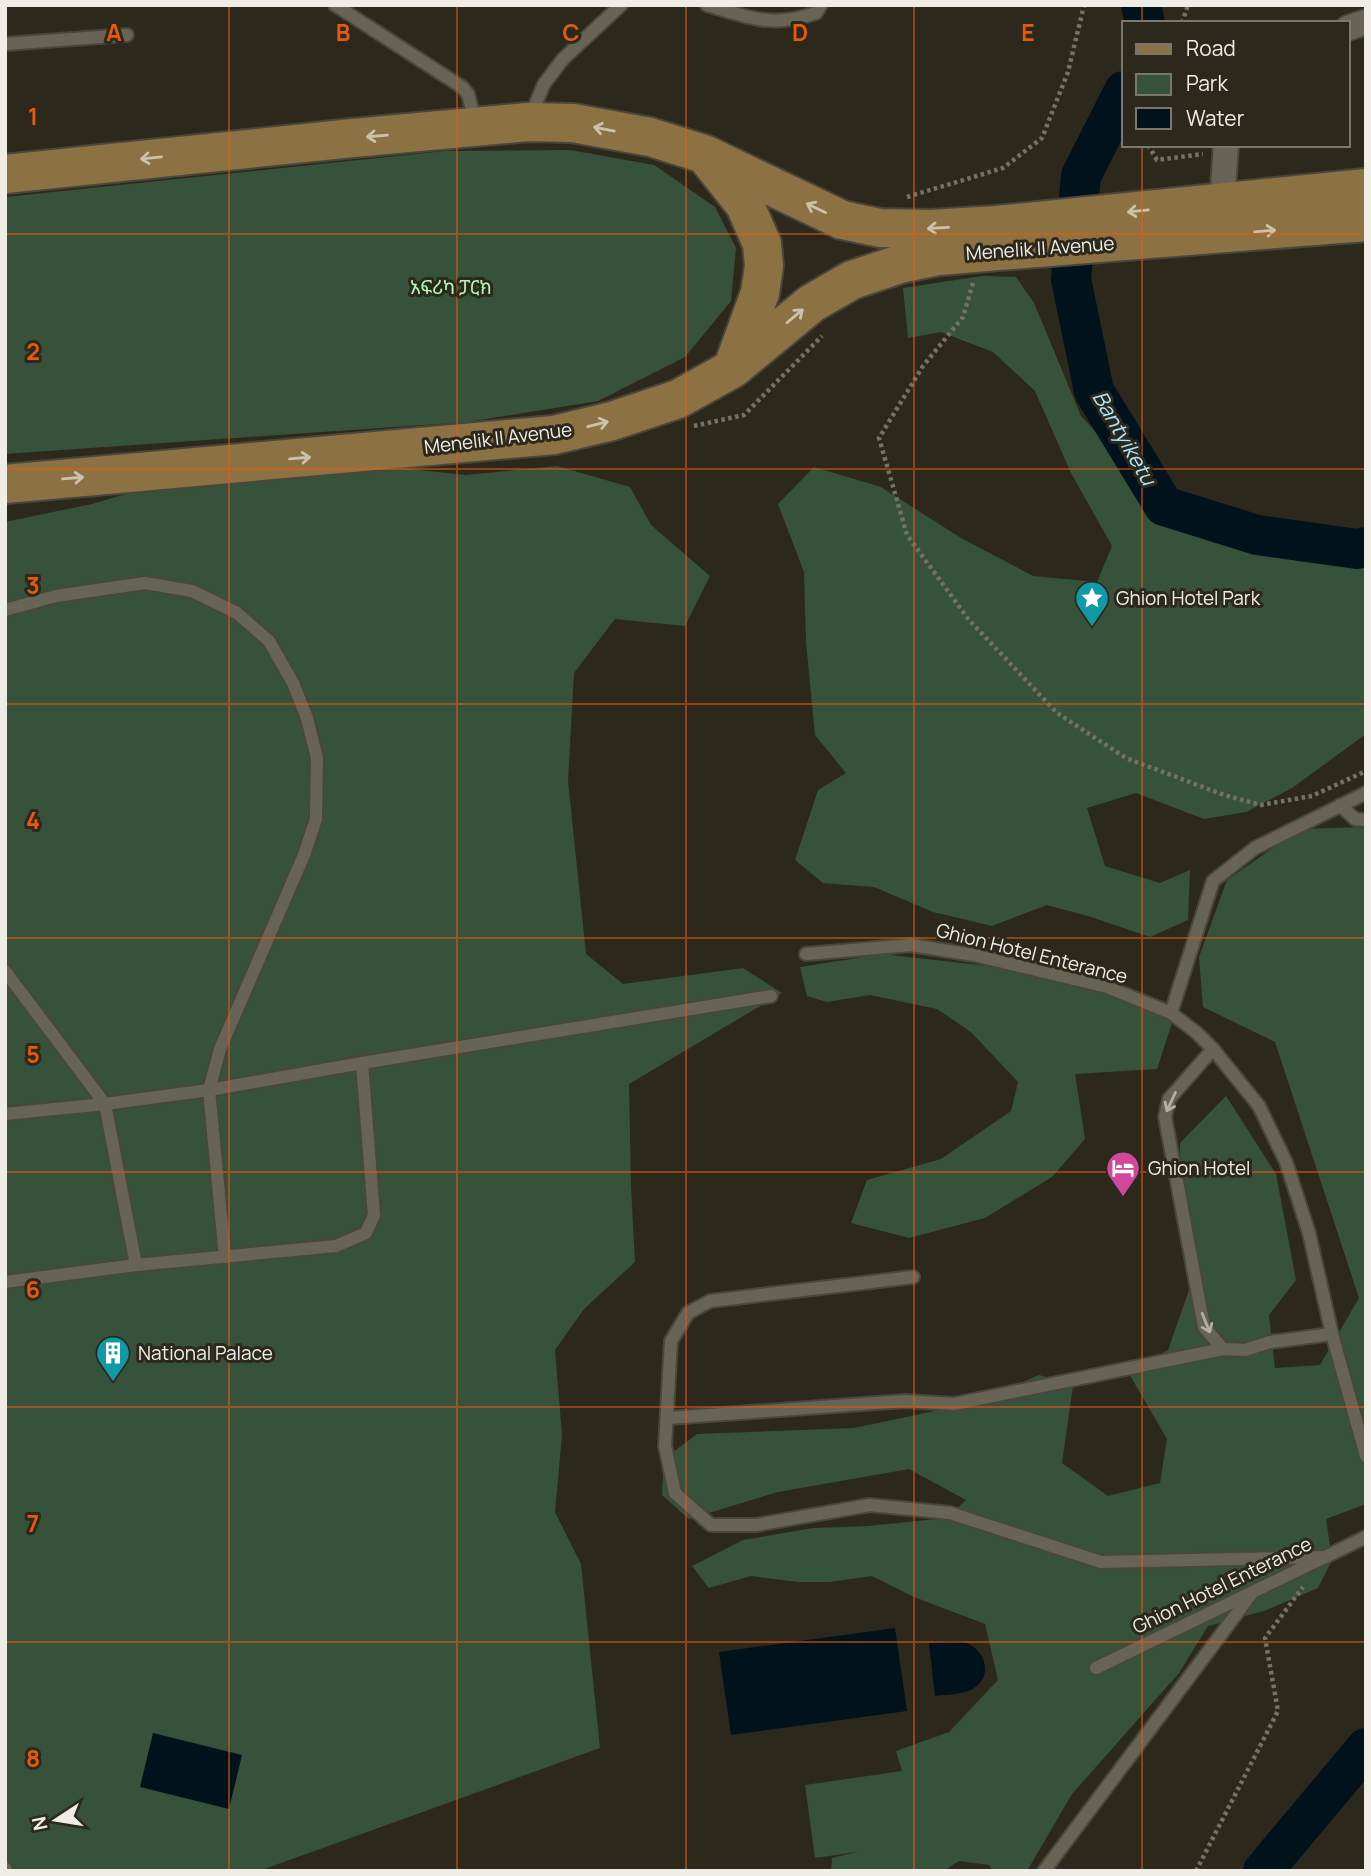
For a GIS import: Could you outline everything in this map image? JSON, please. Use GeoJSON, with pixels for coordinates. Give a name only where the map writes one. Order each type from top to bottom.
{"type":"FeatureCollection","features":[{"type":"Feature","properties":{"kind":"main road","name":"Menelik II Avenue"},"geometry":{"type":"LineString","coordinates":[[5,174],[528,122],[573,123],[650,137],[704,153],[842,220],[880,229],[930,229],[997,238]]}},
{"type":"Feature","properties":{"kind":"main road"},"geometry":{"type":"LineString","coordinates":[[704,153],[745,205],[762,244],[764,266],[760,293],[732,369]]}},
{"type":"Feature","properties":{"kind":"main road","name":"Menelik II Avenue"},"geometry":{"type":"LineString","coordinates":[[5,484],[554,435],[612,421],[678,399],[732,369],[811,303],[852,280],[900,264],[939,256],[997,238],[1208,215],[1366,188]]}},
{"type":"Feature","properties":{"kind":"main road","name":"Menelik II Avenue"},"geometry":{"type":"LineString","coordinates":[[1208,215],[1366,222]]}},
{"type":"Feature","properties":{"kind":"street"},"geometry":{"type":"LineString","coordinates":[[1208,215],[1225,148]]}},
{"type":"Feature","properties":{"kind":"lane"},"geometry":{"type":"LineString","coordinates":[[335,5],[462,87],[468,94],[476,127]]}},
{"type":"Feature","properties":{"kind":"lane"},"geometry":{"type":"LineString","coordinates":[[528,122],[544,84],[563,59],[621,5]]}},
{"type":"Feature","properties":{"kind":"lane"},"geometry":{"type":"LineString","coordinates":[[707,5],[763,22],[795,20],[816,13],[821,5]]}},
{"type":"Feature","properties":{"kind":"lane"},"geometry":{"type":"LineString","coordinates":[[5,44],[127,35]]}},
{"type":"Feature","properties":{"kind":"lane"},"geometry":{"type":"LineString","coordinates":[[5,610],[56,596],[145,583],[192,591],[237,613],[269,641],[293,684],[307,718],[317,758],[316,820],[304,855],[220,1049],[209,1090],[225,1256]]}},
{"type":"Feature","properties":{"kind":"lane"},"geometry":{"type":"LineString","coordinates":[[1171,1013],[1213,881],[1255,848],[1366,793]]}},
{"type":"Feature","properties":{"kind":"lane"},"geometry":{"type":"LineString","coordinates":[[1340,805],[1355,819],[1366,820]]}},
{"type":"Feature","properties":{"kind":"lane","name":"Ghion Hotel Enterance"},"geometry":{"type":"LineString","coordinates":[[806,954],[911,945],[974,955],[1107,987],[1171,1013],[1213,1049],[1259,1106],[1286,1162],[1309,1233],[1332,1334],[1366,1456]]}},
{"type":"Feature","properties":{"kind":"lane"},"geometry":{"type":"LineString","coordinates":[[5,971],[106,1104],[136,1265]]}},
{"type":"Feature","properties":{"kind":"lane"},"geometry":{"type":"LineString","coordinates":[[5,1114],[209,1090],[771,996]]}},
{"type":"Feature","properties":{"kind":"lane"},"geometry":{"type":"LineString","coordinates":[[1213,1049],[1170,1099],[1165,1117],[1204,1327],[1223,1349]]}},
{"type":"Feature","properties":{"kind":"lane"},"geometry":{"type":"LineString","coordinates":[[5,1282],[136,1265],[336,1246],[366,1233],[374,1215],[362,1063]]}},
{"type":"Feature","properties":{"kind":"lane"},"geometry":{"type":"LineString","coordinates":[[913,1278],[710,1301],[688,1313],[671,1341],[665,1446],[675,1493],[711,1525],[756,1525],[870,1505],[950,1513],[1101,1562],[1326,1557]]}},
{"type":"Feature","properties":{"kind":"lane"},"geometry":{"type":"LineString","coordinates":[[668,1418],[905,1401],[954,1404],[1223,1349],[1245,1350],[1270,1342],[1332,1334]]}},
{"type":"Feature","properties":{"kind":"lane","name":"Ghion Hotel Enterance"},"geometry":{"type":"LineString","coordinates":[[1096,1668],[1366,1537]]}},
{"type":"Feature","properties":{"kind":"lane"},"geometry":{"type":"LineString","coordinates":[[1044,1871],[1252,1593]]}},
{"type":"Feature","properties":{"kind":"path"},"geometry":{"type":"LineString","coordinates":[[902,199],[1003,168],[1042,138],[1068,72],[1084,5]]}},
{"type":"Feature","properties":{"kind":"path"},"geometry":{"type":"LineString","coordinates":[[1149,147],[1157,160],[1225,148]]}},
{"type":"Feature","properties":{"kind":"path"},"geometry":{"type":"LineString","coordinates":[[974,281],[963,317],[923,366],[880,438],[907,535],[970,620],[1057,713],[1126,758],[1224,795],[1261,805],[1312,796],[1366,771]]}},
{"type":"Feature","properties":{"kind":"path"},"geometry":{"type":"LineString","coordinates":[[1196,1871],[1278,1712],[1265,1638],[1326,1557]]}},
{"type":"Feature","properties":{"kind":"green space","name":"አፍሪካ ፓርክ"},"geometry":{"type":"Polygon","coordinates":[[[570,150],[654,165],[715,207],[736,248],[731,301],[685,357],[598,401],[467,422],[5,454],[5,197],[445,151],[570,150]]]}},
{"type":"Feature","properties":{"kind":"green space"},"geometry":{"type":"Polygon","coordinates":[[[982,276],[1016,277],[1034,303],[1081,416],[1144,485],[1218,532],[1316,540],[1366,530],[1366,734],[1292,788],[1246,812],[1204,819],[1136,793],[1087,808],[1105,866],[1160,883],[1190,870],[1188,920],[1150,937],[1047,905],[992,926],[933,912],[874,887],[823,883],[795,860],[818,790],[846,773],[815,735],[806,642],[804,572],[778,504],[814,467],[881,487],[961,538],[1033,576],[1097,582],[1112,546],[1071,473],[1035,391],[993,352],[941,332],[908,338],[903,288],[982,276]]]}},
{"type":"Feature","properties":{"kind":"green space"},"geometry":{"type":"Polygon","coordinates":[[[372,465],[466,475],[557,466],[630,487],[651,525],[710,576],[685,626],[615,619],[574,673],[568,781],[586,954],[623,984],[743,968],[782,993],[629,1084],[635,1262],[584,1309],[555,1350],[562,1435],[555,1512],[581,1564],[600,1748],[259,1871],[5,1871],[5,522],[92,504],[140,490],[372,465]]]}},
{"type":"Feature","properties":{"kind":"green space"},"geometry":{"type":"Polygon","coordinates":[[[1366,827],[1366,1504],[1326,1519],[1332,1560],[1318,1588],[1264,1611],[1208,1626],[1179,1673],[1072,1794],[1027,1871],[993,1871],[989,1865],[959,1861],[944,1871],[831,1871],[832,1858],[857,1852],[815,1858],[805,1785],[902,1771],[896,1751],[949,1732],[998,1680],[985,1624],[914,1597],[872,1576],[829,1582],[799,1582],[751,1576],[709,1588],[692,1566],[743,1540],[813,1528],[947,1518],[966,1500],[909,1469],[778,1492],[689,1519],[662,1495],[664,1459],[697,1434],[854,1428],[935,1411],[1003,1391],[1039,1375],[1073,1386],[1062,1463],[1108,1496],[1160,1483],[1167,1439],[1128,1372],[1168,1350],[1190,1287],[1181,1199],[1180,1143],[1226,1096],[1276,1174],[1296,1280],[1269,1315],[1275,1368],[1320,1365],[1359,1298],[1275,1042],[1203,1007],[1199,957],[1227,880],[1300,829],[1366,827]]]}},
{"type":"Feature","properties":{"kind":"green space"},"geometry":{"type":"Polygon","coordinates":[[[882,954],[1034,971],[1104,990],[1173,1020],[1157,1069],[1075,1074],[1085,1139],[1052,1177],[985,1218],[909,1238],[851,1223],[867,1180],[941,1159],[1011,1111],[1018,1082],[971,1032],[937,1009],[870,995],[827,1002],[807,996],[800,967],[882,954]]]}},
{"type":"Feature","properties":{"kind":"water"},"geometry":{"type":"Polygon","coordinates":[[[895,1628],[907,1711],[731,1735],[719,1652],[895,1628]]]}},
{"type":"Feature","properties":{"kind":"water"},"geometry":{"type":"Polygon","coordinates":[[[958,1641],[973,1647],[979,1653],[985,1667],[984,1675],[981,1682],[970,1690],[935,1696],[929,1643],[958,1641]]]}},
{"type":"Feature","properties":{"kind":"water"},"geometry":{"type":"Polygon","coordinates":[[[153,1733],[242,1755],[229,1809],[140,1787],[153,1733]]]}},
{"type":"Feature","properties":{"kind":"waterway","name":"Bantyiketu"},"geometry":{"type":"LineString","coordinates":[[1141,5],[1145,21]]}},
{"type":"Feature","properties":{"kind":"waterway","name":"Bantyiketu"},"geometry":{"type":"LineString","coordinates":[[1122,95],[1081,176],[1071,279],[1094,391],[1164,506],[1257,535],[1357,549],[1366,547]]}},
{"type":"Feature","properties":{"kind":"waterway","name":"Bantyiketu"},"geometry":{"type":"LineString","coordinates":[[1263,1871],[1366,1748]]}},
{"type":"Feature","properties":{"kind":"place","name":"Ghion Hotel Park"},"geometry":{"type":"Point","coordinates":[1092,628]}},
{"type":"Feature","properties":{"kind":"place","name":"Ghion Hotel"},"geometry":{"type":"Point","coordinates":[1123,1198]}},
{"type":"Feature","properties":{"kind":"place","name":"National Palace"},"geometry":{"type":"Point","coordinates":[113,1383]}}]}
